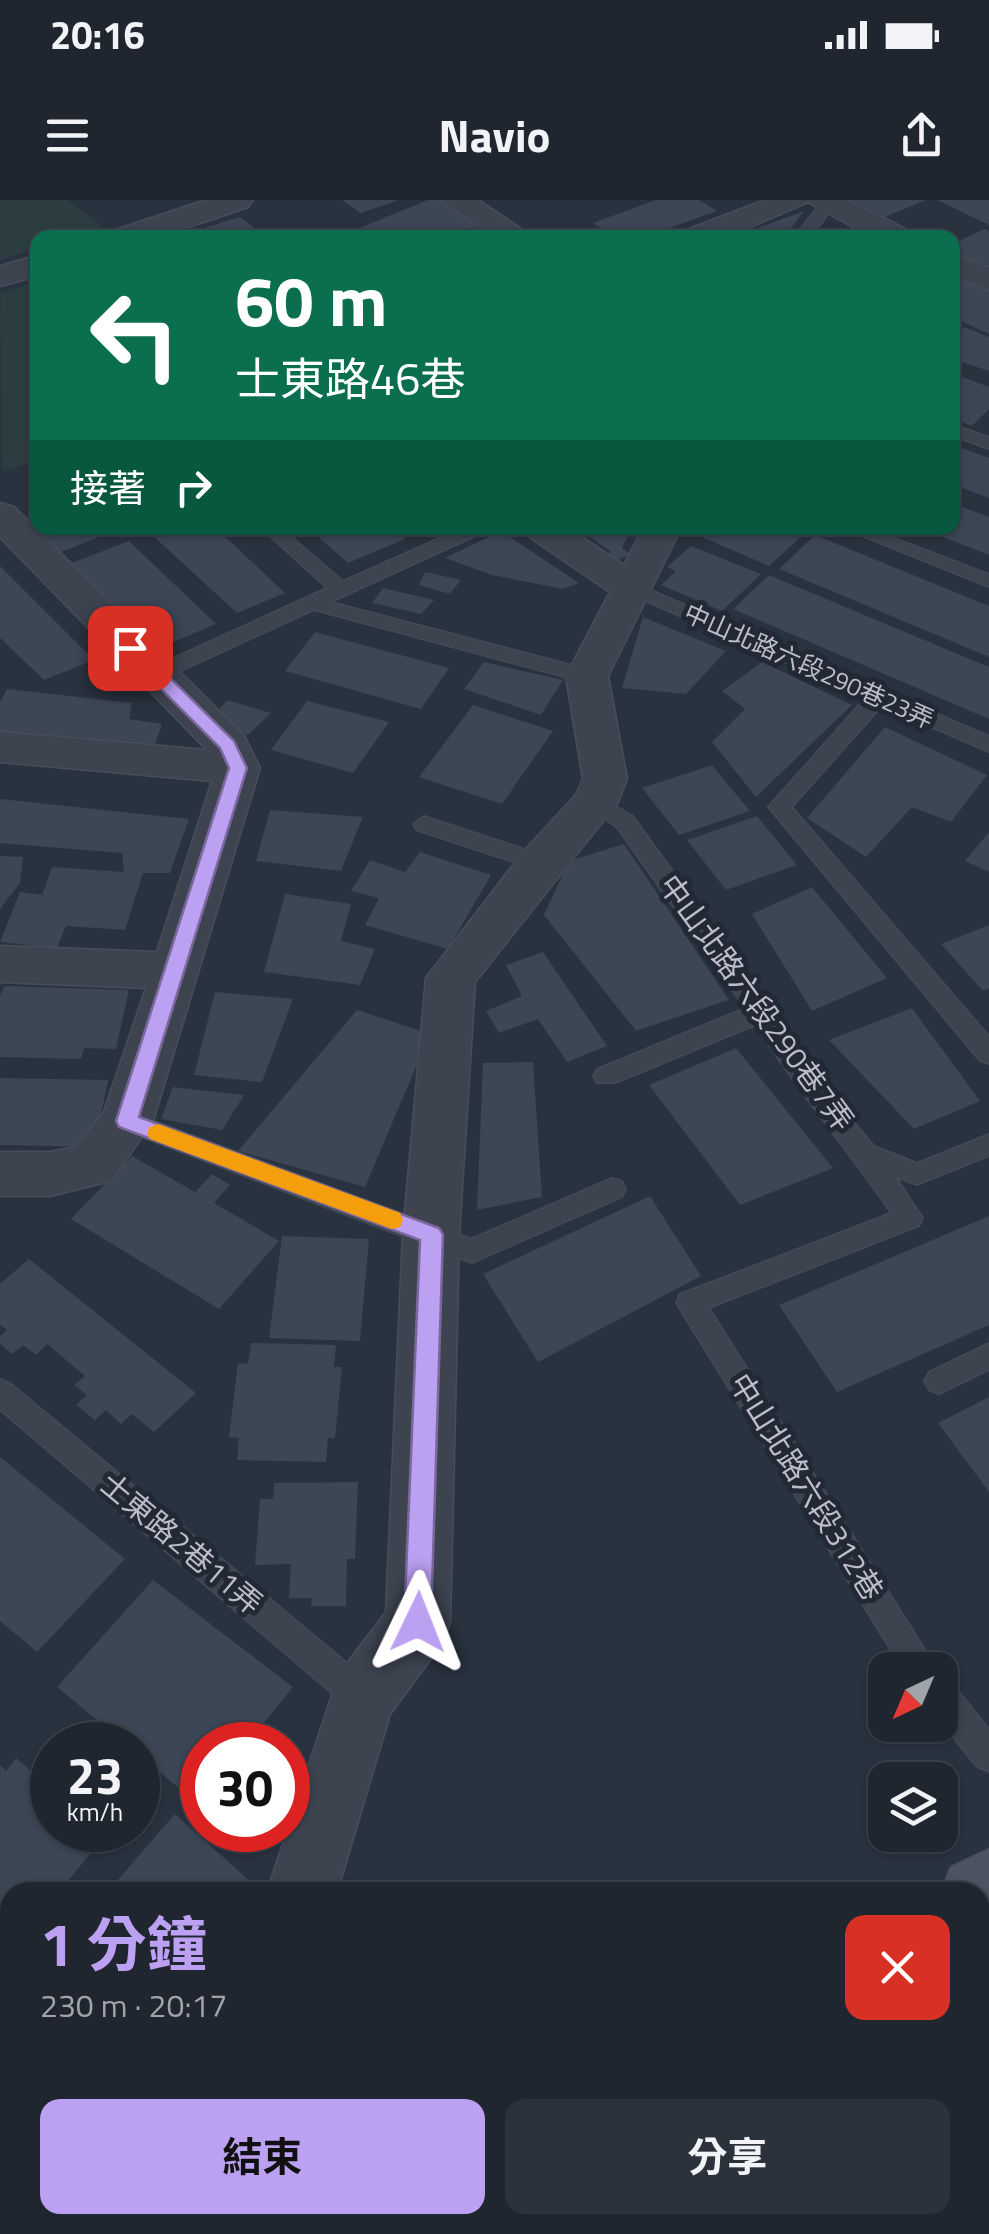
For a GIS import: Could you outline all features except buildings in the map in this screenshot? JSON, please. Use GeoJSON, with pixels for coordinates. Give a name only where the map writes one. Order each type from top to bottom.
{"type":"FeatureCollection","features":[{"type":"Feature","properties":{"kind":"street"},"geometry":{"type":"LineString","coordinates":[[134,229],[237,200]]}},
{"type":"Feature","properties":{"kind":"street"},"geometry":{"type":"LineString","coordinates":[[456,200],[506,230]]}},
{"type":"Feature","properties":{"kind":"street"},"geometry":{"type":"LineString","coordinates":[[717,230],[794,200]]}},
{"type":"Feature","properties":{"kind":"street"},"geometry":{"type":"LineString","coordinates":[[826,202],[883,230]]}},
{"type":"Feature","properties":{"kind":"street"},"geometry":{"type":"LineString","coordinates":[[0,276],[30,267]]}},
{"type":"Feature","properties":{"kind":"street"},"geometry":{"type":"LineString","coordinates":[[960,267],[989,280]]}},
{"type":"Feature","properties":{"kind":"street"},"geometry":{"type":"LineString","coordinates":[[8,506],[30,531]]}},
{"type":"Feature","properties":{"kind":"street"},"geometry":{"type":"LineString","coordinates":[[0,1174],[50,1174],[92,1166],[127,1121],[238,768],[228,746],[156,674],[34,535]]}},
{"type":"Feature","properties":{"kind":"street"},"geometry":{"type":"LineString","coordinates":[[552,535],[630,587]]}},
{"type":"Feature","properties":{"kind":"street"},"geometry":{"type":"LineString","coordinates":[[305,1882],[362,1697],[418,1622],[431,1234],[451,978],[541,863],[595,802],[604,779],[587,676],[658,535]]}},
{"type":"Feature","properties":{"kind":"street"},"geometry":{"type":"LineString","coordinates":[[0,747],[238,768]]}},
{"type":"Feature","properties":{"kind":"street"},"geometry":{"type":"LineString","coordinates":[[0,964],[176,971]]}},
{"type":"Feature","properties":{"kind":"lane"},"geometry":{"type":"LineString","coordinates":[[807,230],[826,202]]}},
{"type":"Feature","properties":{"kind":"lane"},"geometry":{"type":"LineString","coordinates":[[982,440],[989,423]]}},
{"type":"Feature","properties":{"kind":"lane"},"geometry":{"type":"LineString","coordinates":[[278,535],[340,589]]}},
{"type":"Feature","properties":{"kind":"lane"},"geometry":{"type":"LineString","coordinates":[[156,674],[461,535]]}},
{"type":"Feature","properties":{"kind":"lane"},"geometry":{"type":"LineString","coordinates":[[870,535],[989,581]]}},
{"type":"Feature","properties":{"kind":"lane","name":"中山北路六段290巷23弄"},"geometry":{"type":"LineString","coordinates":[[630,587],[989,745]]}},
{"type":"Feature","properties":{"kind":"lane"},"geometry":{"type":"LineString","coordinates":[[311,603],[587,676]]}},
{"type":"Feature","properties":{"kind":"lane"},"geometry":{"type":"LineString","coordinates":[[878,697],[779,807],[989,1054]]}},
{"type":"Feature","properties":{"kind":"lane","name":"中山北路六段290巷7弄"},"geometry":{"type":"LineString","coordinates":[[595,802],[625,822],[761,1012],[806,1083],[866,1154],[917,1174],[989,1145]]}},
{"type":"Feature","properties":{"kind":"lane"},"geometry":{"type":"LineString","coordinates":[[424,824],[541,863]]}},
{"type":"Feature","properties":{"kind":"lane"},"geometry":{"type":"LineString","coordinates":[[606,1076],[761,1012]]}},
{"type":"Feature","properties":{"kind":"lane"},"geometry":{"type":"LineString","coordinates":[[127,1121],[472,1251],[612,1189]]}},
{"type":"Feature","properties":{"kind":"lane","name":"中山北路六段312巷"},"geometry":{"type":"LineString","coordinates":[[866,1154],[909,1218],[690,1303],[911,1652]]}},
{"type":"Feature","properties":{"kind":"lane"},"geometry":{"type":"LineString","coordinates":[[939,1381],[989,1356]]}},
{"type":"Feature","properties":{"kind":"lane","name":"士東路2巷11弄"},"geometry":{"type":"LineString","coordinates":[[0,1392],[362,1697]]}},
{"type":"Feature","properties":{"kind":"lane"},"geometry":{"type":"LineString","coordinates":[[958,1718],[989,1755]]}},
{"type":"Feature","properties":{"kind":"shaded area"},"geometry":{"type":"Polygon","coordinates":[[[0,200],[68,200],[103,227],[30,230],[30,250],[0,260],[0,200]]]}},
{"type":"Feature","properties":{"kind":"shaded area"},"geometry":{"type":"Polygon","coordinates":[[[30,283],[30,462],[2,472],[0,293],[30,283]]]}},
{"type":"Feature","properties":{"kind":"slow traffic"},"geometry":{"type":"LineString","coordinates":[[158,1133],[392,1220]]}},
{"type":"Feature","properties":{"kind":"route"},"geometry":{"type":"LineString","coordinates":[[130,648],[228,746],[238,768],[127,1121],[431,1234],[418,1622]]}}]}
